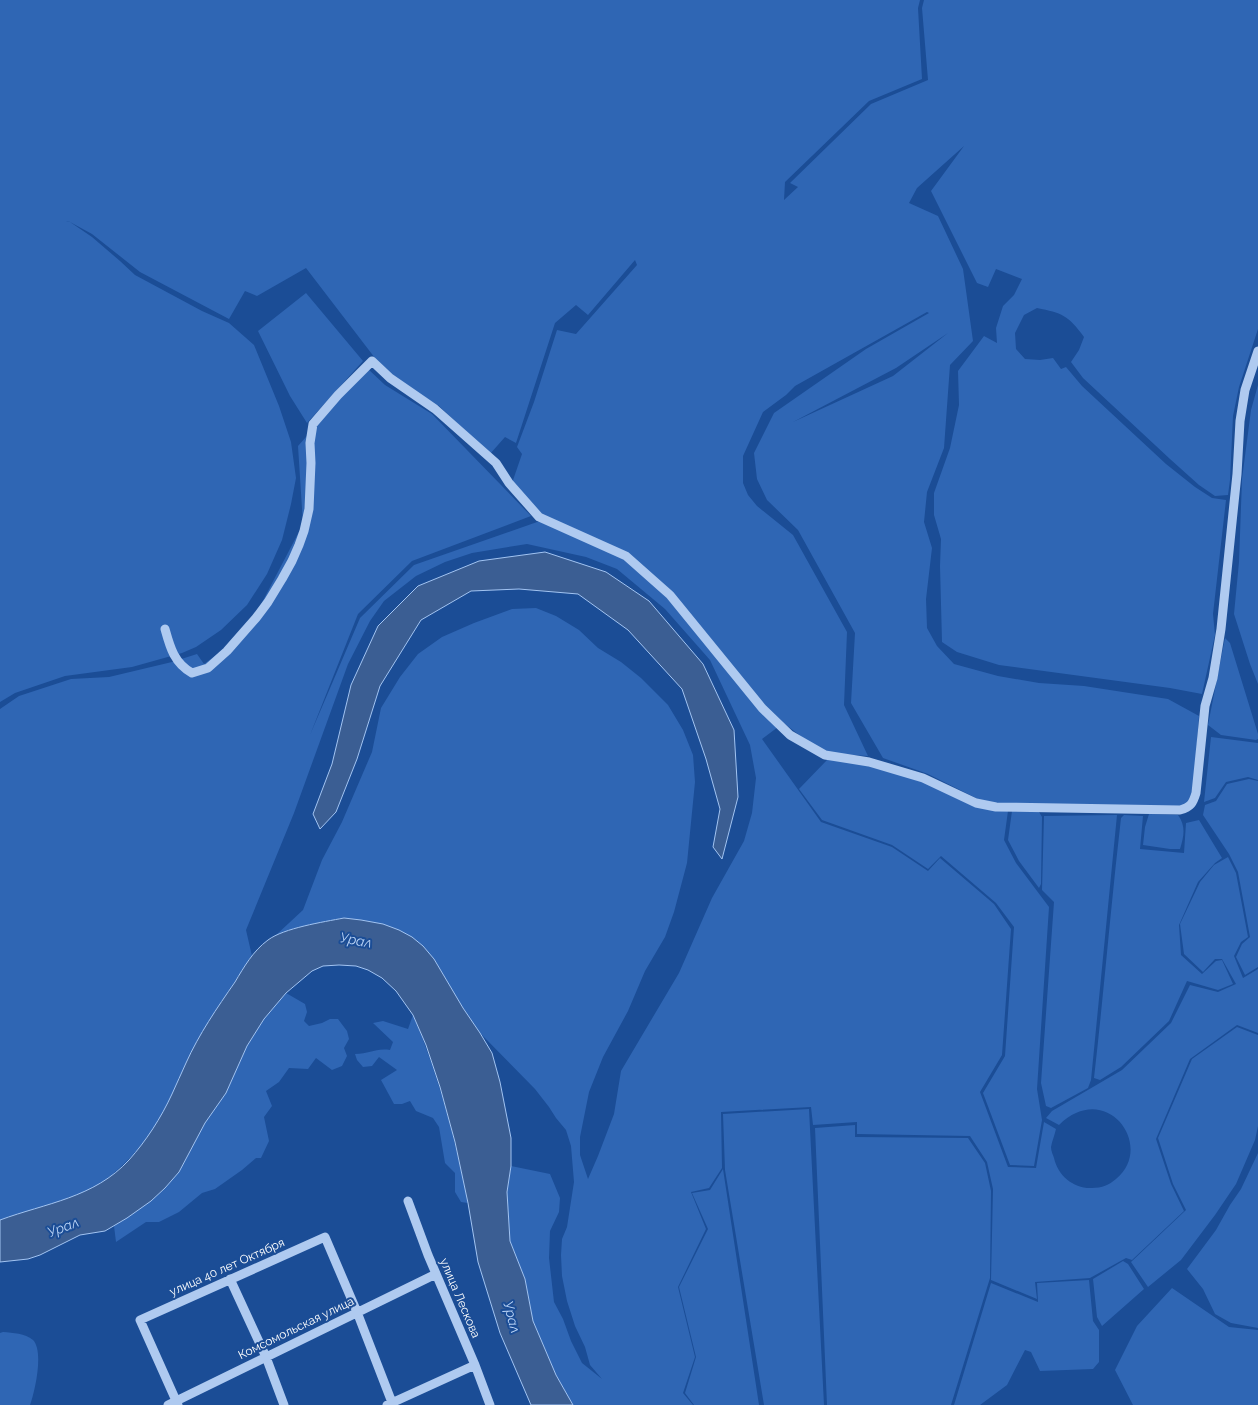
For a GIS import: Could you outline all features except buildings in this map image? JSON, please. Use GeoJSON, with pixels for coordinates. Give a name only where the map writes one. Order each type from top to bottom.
{"type":"FeatureCollection","features":[{"type":"Feature","properties":{"kind":"street"},"geometry":{"type":"LineString","coordinates":[[164,629],[171,649],[181,666],[192,673],[208,668],[227,651],[256,618],[268,602],[292,561],[304,531],[311,489],[312,463],[310,443],[314,424],[338,395],[372,361],[390,378],[435,409],[496,463],[509,483],[539,517],[626,556],[641,569],[670,595],[762,708],[790,735],[825,755],[869,762],[923,778],[976,803],[996,807],[1180,810],[1190,806],[1196,793],[1205,706],[1213,678],[1222,629],[1237,474],[1240,421],[1245,390],[1258,351]]}},
{"type":"Feature","properties":{"kind":"street","name":"улица Лескова"},"geometry":{"type":"LineString","coordinates":[[408,1201],[490,1405]]}},
{"type":"Feature","properties":{"kind":"street","name":"улица 40 лет Октября"},"geometry":{"type":"LineString","coordinates":[[174,1404],[140,1320],[325,1237],[357,1312]]}},
{"type":"Feature","properties":{"kind":"street","name":"Комсомольская улица"},"geometry":{"type":"LineString","coordinates":[[174,1404],[436,1274]]}},
{"type":"Feature","properties":{"kind":"street"},"geometry":{"type":"LineString","coordinates":[[230,1279],[266,1357],[284,1405]]}},
{"type":"Feature","properties":{"kind":"street"},"geometry":{"type":"LineString","coordinates":[[357,1312],[391,1404],[475,1364]]}},
{"type":"Feature","properties":{"kind":"shaded area"},"geometry":{"type":"Polygon","coordinates":[[[0,0],[920,0],[918,8],[922,79],[869,101],[785,182],[784,200],[798,187],[790,183],[871,104],[928,80],[922,8],[924,0],[1258,0],[1258,329],[1239,387],[1233,416],[1228,495],[1215,496],[1199,485],[1083,378],[1071,362],[1079,350],[1084,337],[1069,319],[1037,308],[1024,315],[1015,333],[1016,349],[1025,359],[1040,360],[1053,358],[1061,369],[1066,367],[1082,386],[1166,464],[1212,498],[1226,500],[1213,614],[1215,635],[1202,694],[999,665],[957,652],[942,642],[941,539],[934,515],[934,493],[950,448],[959,405],[958,371],[984,336],[997,343],[996,328],[1003,306],[1014,295],[1022,279],[996,269],[988,287],[977,283],[931,191],[964,146],[917,188],[909,203],[938,216],[963,269],[973,341],[950,365],[944,448],[927,492],[924,522],[932,548],[926,599],[927,628],[937,646],[954,664],[998,676],[1039,683],[1084,686],[1168,699],[1199,716],[1193,796],[1183,808],[1002,806],[980,800],[928,774],[883,758],[851,703],[855,633],[798,530],[767,500],[757,479],[754,453],[774,413],[866,349],[929,313],[927,312],[795,386],[763,412],[743,456],[743,483],[748,495],[757,506],[793,535],[847,632],[844,705],[868,756],[823,753],[769,712],[629,555],[540,516],[511,486],[522,454],[517,447],[534,402],[557,330],[576,334],[637,265],[635,260],[588,315],[576,305],[555,323],[516,443],[505,437],[490,454],[439,406],[395,379],[378,362],[306,268],[257,296],[245,291],[229,319],[140,272],[92,234],[70,222],[92,237],[135,275],[202,311],[229,323],[254,345],[279,406],[291,442],[296,478],[282,540],[267,574],[247,605],[221,630],[196,647],[182,653],[132,667],[65,676],[15,693],[0,702],[0,0]],[[948,333],[896,368],[793,422],[893,376],[948,333]]]}},
{"type":"Feature","properties":{"kind":"shaded area"},"geometry":{"type":"Polygon","coordinates":[[[306,293],[363,361],[307,423],[290,396],[258,331],[306,293]]]}},
{"type":"Feature","properties":{"kind":"shaded area"},"geometry":{"type":"Polygon","coordinates":[[[367,368],[385,385],[432,414],[531,516],[412,561],[358,614],[310,735],[360,618],[414,565],[540,521],[627,558],[670,597],[778,727],[762,739],[821,822],[892,847],[928,871],[940,858],[994,904],[1011,929],[1002,1055],[980,1092],[1008,1167],[1036,1168],[1044,1122],[1056,1129],[1051,1147],[1052,1153],[1063,1176],[1073,1184],[1085,1188],[1105,1186],[1116,1179],[1127,1165],[1131,1150],[1128,1135],[1120,1122],[1108,1113],[1093,1109],[1077,1113],[1059,1125],[1046,1118],[1052,1111],[1122,1070],[1171,1023],[1190,985],[1218,992],[1236,984],[1222,959],[1215,959],[1203,972],[1184,954],[1180,924],[1200,882],[1214,865],[1228,857],[1236,873],[1248,937],[1241,942],[1234,956],[1243,978],[1258,969],[1258,1033],[1237,1025],[1190,1059],[1156,1139],[1171,1184],[1184,1211],[1132,1260],[1126,1258],[1090,1278],[1035,1282],[1037,1299],[991,1280],[993,1189],[987,1162],[970,1136],[857,1134],[857,1122],[813,1125],[811,1107],[721,1112],[722,1168],[709,1188],[691,1192],[706,1229],[678,1287],[695,1357],[683,1393],[693,1405],[573,1405],[556,1375],[533,1321],[525,1279],[510,1241],[507,1192],[511,1166],[550,1174],[560,1198],[559,1212],[550,1231],[549,1258],[554,1302],[582,1363],[602,1379],[590,1365],[567,1301],[562,1276],[562,1239],[567,1227],[574,1182],[571,1146],[566,1130],[535,1089],[480,1033],[434,959],[383,924],[343,918],[310,925],[275,936],[303,910],[322,860],[342,822],[372,752],[381,708],[400,677],[418,654],[442,637],[474,623],[512,609],[536,608],[556,616],[579,630],[598,648],[621,662],[641,678],[668,705],[683,730],[693,755],[695,782],[687,863],[674,912],[665,937],[645,971],[628,1011],[603,1057],[589,1092],[580,1137],[580,1155],[588,1179],[614,1114],[621,1071],[679,973],[712,898],[744,841],[752,813],[756,778],[750,745],[710,660],[665,609],[617,569],[586,557],[527,544],[472,553],[445,562],[416,576],[384,601],[370,621],[348,664],[294,813],[246,930],[252,956],[197,1042],[162,1115],[141,1146],[100,1185],[77,1196],[0,1220],[0,709],[19,696],[71,679],[109,677],[197,654],[204,664],[246,633],[303,524],[298,446],[367,368]]]}},
{"type":"Feature","properties":{"kind":"shaded area"},"geometry":{"type":"Polygon","coordinates":[[[1258,385],[1258,684],[1234,614],[1239,562],[1242,479],[1251,410],[1258,385]]]}},
{"type":"Feature","properties":{"kind":"shaded area"},"geometry":{"type":"Polygon","coordinates":[[[1225,638],[1230,643],[1258,734],[1258,739],[1256,740],[1221,735],[1208,725],[1225,638]]]}},
{"type":"Feature","properties":{"kind":"shaded area"},"geometry":{"type":"Polygon","coordinates":[[[1211,737],[1258,743],[1258,780],[1248,777],[1226,782],[1215,798],[1204,802],[1211,737]]]}},
{"type":"Feature","properties":{"kind":"shaded area"},"geometry":{"type":"Polygon","coordinates":[[[828,759],[878,767],[1008,811],[1004,840],[1016,863],[1049,907],[1037,1089],[1042,1120],[1034,1166],[1010,1165],[983,1093],[1005,1056],[1014,927],[996,903],[941,856],[928,869],[892,845],[822,820],[799,789],[828,759]]]}},
{"type":"Feature","properties":{"kind":"shaded area"},"geometry":{"type":"Polygon","coordinates":[[[1249,779],[1258,781],[1258,967],[1245,975],[1236,957],[1242,944],[1250,937],[1238,872],[1229,854],[1203,815],[1205,805],[1216,801],[1227,784],[1249,779]]]}},
{"type":"Feature","properties":{"kind":"shaded area"},"geometry":{"type":"Polygon","coordinates":[[[1012,811],[1039,812],[1042,817],[1041,884],[1039,888],[1019,861],[1008,840],[1012,811]]]}},
{"type":"Feature","properties":{"kind":"shaded area"},"geometry":{"type":"Polygon","coordinates":[[[1149,814],[1178,815],[1184,831],[1180,849],[1143,845],[1149,814]]]}},
{"type":"Feature","properties":{"kind":"shaded area"},"geometry":{"type":"Polygon","coordinates":[[[1117,815],[1091,1080],[1088,1088],[1051,1108],[1046,1106],[1041,1083],[1054,902],[1042,890],[1044,816],[1117,815]]]}},
{"type":"Feature","properties":{"kind":"shaded area"},"geometry":{"type":"Polygon","coordinates":[[[1124,815],[1143,816],[1140,849],[1184,853],[1186,823],[1199,820],[1222,858],[1198,882],[1179,925],[1181,955],[1202,974],[1216,961],[1222,960],[1233,984],[1218,990],[1187,981],[1169,1021],[1121,1067],[1100,1080],[1094,1078],[1121,818],[1124,815]]]}},
{"type":"Feature","properties":{"kind":"shaded area"},"geometry":{"type":"Polygon","coordinates":[[[286,993],[305,1004],[307,1012],[304,1021],[309,1026],[330,1019],[338,1019],[347,1031],[349,1039],[344,1048],[347,1056],[342,1066],[332,1070],[316,1058],[308,1069],[289,1068],[279,1082],[266,1091],[272,1106],[264,1117],[269,1141],[261,1158],[256,1158],[215,1189],[202,1193],[179,1212],[159,1222],[146,1222],[116,1242],[114,1226],[151,1201],[179,1172],[205,1123],[226,1093],[247,1046],[264,1019],[286,993]]]}},
{"type":"Feature","properties":{"kind":"shaded area"},"geometry":{"type":"Polygon","coordinates":[[[413,1015],[431,1061],[445,1108],[458,1155],[468,1203],[461,1202],[455,1192],[455,1173],[445,1163],[439,1127],[433,1118],[416,1111],[410,1101],[394,1104],[381,1080],[397,1070],[379,1057],[372,1066],[363,1067],[355,1054],[390,1050],[393,1042],[373,1023],[383,1021],[408,1029],[413,1015]]]}},
{"type":"Feature","properties":{"kind":"shaded area"},"geometry":{"type":"Polygon","coordinates":[[[1237,1027],[1258,1035],[1258,1126],[1255,1140],[1236,1184],[1215,1215],[1181,1260],[1148,1287],[1131,1262],[1186,1210],[1173,1184],[1158,1138],[1192,1059],[1237,1027]]]}},
{"type":"Feature","properties":{"kind":"shaded area"},"geometry":{"type":"Polygon","coordinates":[[[809,1109],[824,1405],[764,1405],[725,1170],[723,1114],[809,1109]]]}},
{"type":"Feature","properties":{"kind":"shaded area"},"geometry":{"type":"Polygon","coordinates":[[[855,1125],[855,1137],[968,1138],[985,1163],[991,1191],[990,1278],[951,1405],[827,1405],[815,1128],[855,1125]]]}},
{"type":"Feature","properties":{"kind":"shaded area"},"geometry":{"type":"Polygon","coordinates":[[[1258,1153],[1258,1328],[1231,1323],[1215,1314],[1203,1289],[1187,1269],[1216,1230],[1241,1189],[1258,1153]]]}},
{"type":"Feature","properties":{"kind":"shaded area"},"geometry":{"type":"Polygon","coordinates":[[[723,1169],[759,1405],[694,1405],[685,1393],[696,1357],[679,1287],[708,1229],[692,1193],[710,1190],[723,1169]]]}},
{"type":"Feature","properties":{"kind":"shaded area"},"geometry":{"type":"Polygon","coordinates":[[[1123,1261],[1128,1264],[1144,1289],[1102,1326],[1097,1317],[1093,1279],[1123,1261]]]}},
{"type":"Feature","properties":{"kind":"shaded area"},"geometry":{"type":"Polygon","coordinates":[[[1089,1280],[1093,1321],[1099,1330],[1099,1362],[1093,1369],[1040,1371],[1031,1352],[1025,1350],[1007,1385],[980,1405],[954,1405],[991,1283],[1038,1302],[1037,1283],[1089,1280]]]}},
{"type":"Feature","properties":{"kind":"shaded area"},"geometry":{"type":"Polygon","coordinates":[[[1172,1288],[1229,1327],[1258,1330],[1258,1405],[1133,1405],[1115,1370],[1137,1326],[1172,1288]]]}},
{"type":"Feature","properties":{"kind":"shaded area"},"geometry":{"type":"Polygon","coordinates":[[[0,1333],[26,1336],[33,1340],[36,1345],[38,1371],[30,1405],[0,1405],[0,1333]]]}},
{"type":"Feature","properties":{"kind":"water"},"geometry":{"type":"Polygon","coordinates":[[[545,552],[606,572],[649,601],[703,664],[734,730],[738,797],[722,859],[713,847],[720,809],[706,759],[682,689],[628,630],[578,594],[519,589],[471,591],[421,620],[380,686],[357,759],[336,812],[320,829],[313,814],[332,764],[351,685],[378,626],[418,586],[479,561],[545,552]]]}},
{"type":"Feature","properties":{"kind":"water","name":"Урал"},"geometry":{"type":"Polygon","coordinates":[[[344,918],[383,924],[412,937],[423,946],[434,959],[492,1053],[511,1138],[511,1166],[507,1192],[510,1241],[525,1279],[533,1321],[556,1375],[573,1405],[531,1405],[500,1333],[478,1262],[455,1142],[426,1045],[413,1015],[396,991],[382,978],[356,966],[323,966],[312,971],[286,993],[264,1019],[247,1046],[226,1093],[205,1123],[179,1172],[151,1201],[105,1231],[80,1235],[28,1259],[0,1262],[0,1220],[85,1191],[115,1173],[135,1153],[163,1112],[202,1031],[245,965],[258,949],[268,940],[284,932],[344,918]]]}}]}
